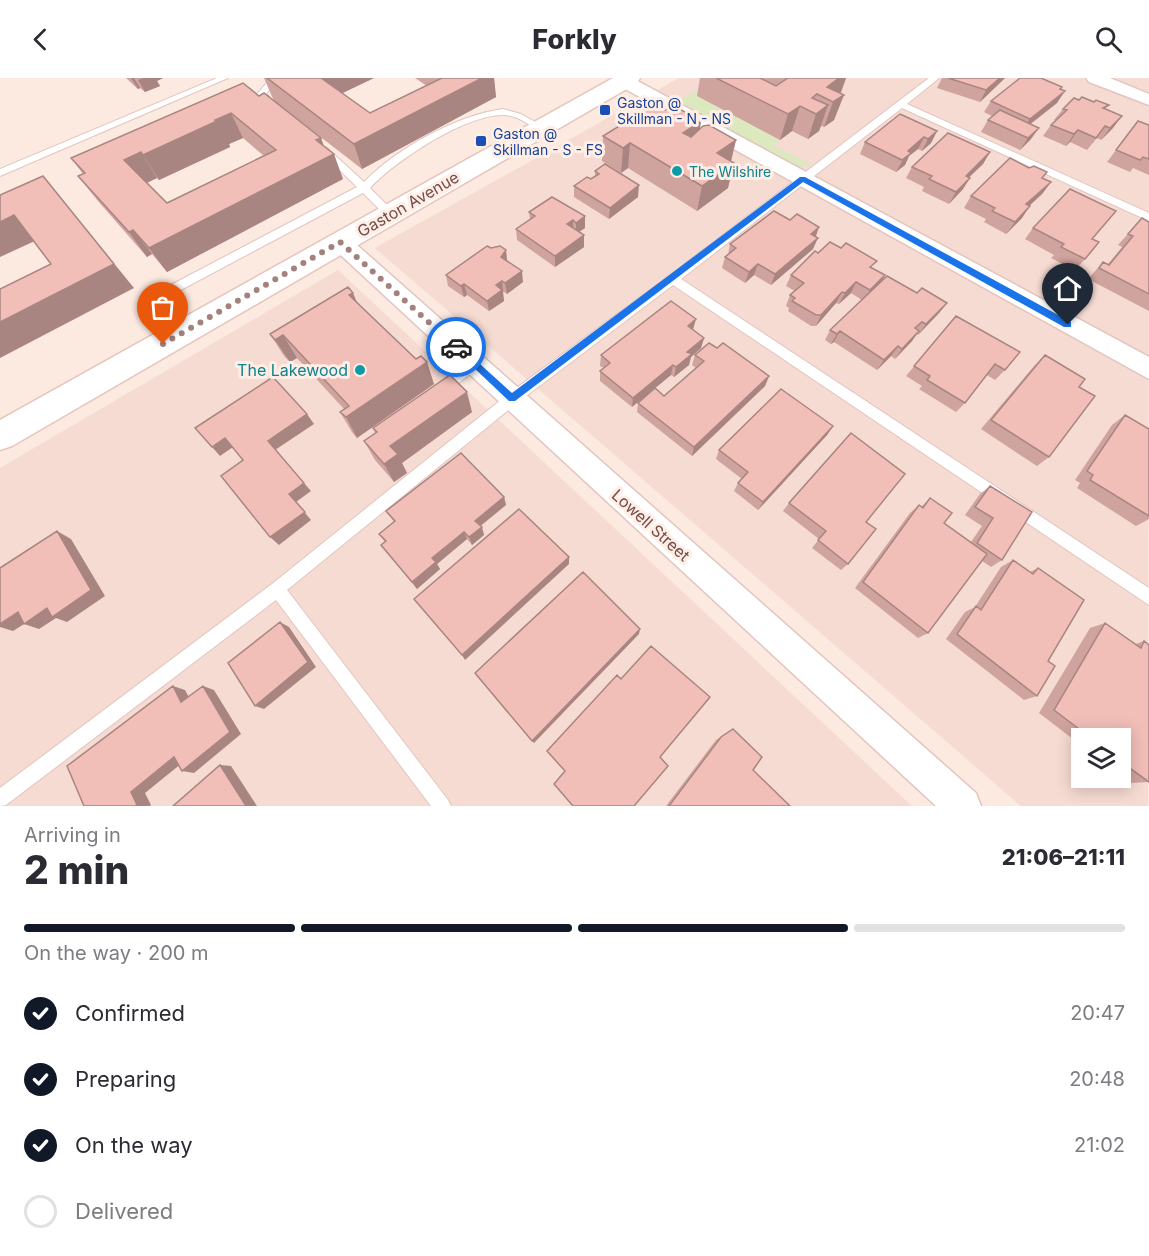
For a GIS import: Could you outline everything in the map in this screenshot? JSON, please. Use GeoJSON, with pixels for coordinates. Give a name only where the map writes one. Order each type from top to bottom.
{"type":"FeatureCollection","features":[{"type":"Feature","properties":{"kind":"main road","name":"Gaston Avenue"},"geometry":{"type":"LineString","coordinates":[[0,436],[626,79]]}},
{"type":"Feature","properties":{"kind":"street"},"geometry":{"type":"LineString","coordinates":[[1095,78],[1149,100]]}},
{"type":"Feature","properties":{"kind":"street"},"geometry":{"type":"LineString","coordinates":[[626,79],[1149,369]]}},
{"type":"Feature","properties":{"kind":"street","name":"Lowell Street"},"geometry":{"type":"LineString","coordinates":[[340,242],[963,806]]}},
{"type":"Feature","properties":{"kind":"lane"},"geometry":{"type":"LineString","coordinates":[[0,173],[224,78]]}},
{"type":"Feature","properties":{"kind":"lane"},"geometry":{"type":"LineString","coordinates":[[279,78],[271,81],[261,94],[281,114]]}},
{"type":"Feature","properties":{"kind":"lane"},"geometry":{"type":"LineString","coordinates":[[0,799],[277,589],[512,399],[935,78]]}},
{"type":"Feature","properties":{"kind":"lane"},"geometry":{"type":"LineString","coordinates":[[900,104],[1149,217]]}},
{"type":"Feature","properties":{"kind":"lane"},"geometry":{"type":"LineString","coordinates":[[183,332],[165,307],[165,298],[173,289],[364,188],[382,169],[478,116],[507,111],[542,128]]}},
{"type":"Feature","properties":{"kind":"lane"},"geometry":{"type":"LineString","coordinates":[[316,143],[341,163],[390,214]]}},
{"type":"Feature","properties":{"kind":"lane"},"geometry":{"type":"LineString","coordinates":[[673,279],[1149,597]]}},
{"type":"Feature","properties":{"kind":"lane"},"geometry":{"type":"LineString","coordinates":[[429,399],[475,364]]}},
{"type":"Feature","properties":{"kind":"lane"},"geometry":{"type":"LineString","coordinates":[[277,589],[442,806]]}},
{"type":"Feature","properties":{"kind":"shaded area"},"geometry":{"type":"Polygon","coordinates":[[[679,78],[1149,78],[1148,806],[1021,806],[375,248],[679,78]]]}},
{"type":"Feature","properties":{"kind":"shaded area"},"geometry":{"type":"Polygon","coordinates":[[[338,270],[912,806],[0,806],[0,468],[338,270]]]}},
{"type":"Feature","properties":{"kind":"green space"},"geometry":{"type":"Polygon","coordinates":[[[715,80],[697,96],[780,140],[773,145],[812,165],[796,167],[675,103],[715,80]]]}},
{"type":"Feature","properties":{"kind":"building"},"geometry":{"type":"Polygon","coordinates":[[[267,78],[321,78],[370,113],[442,78],[482,78],[354,144],[267,78]]]}},
{"type":"Feature","properties":{"kind":"building"},"geometry":{"type":"Polygon","coordinates":[[[716,78],[760,78],[776,86],[788,78],[839,78],[827,87],[844,95],[833,102],[817,94],[812,98],[828,105],[816,114],[800,106],[788,114],[716,78]]]}},
{"type":"Feature","properties":{"kind":"building"},"geometry":{"type":"Polygon","coordinates":[[[948,78],[1000,78],[986,90],[948,78]]]}},
{"type":"Feature","properties":{"kind":"building"},"geometry":{"type":"Polygon","coordinates":[[[1020,78],[1041,78],[1062,87],[1060,89],[1065,91],[1030,119],[991,101],[1020,78]]]}},
{"type":"Feature","properties":{"kind":"building"},"geometry":{"type":"Polygon","coordinates":[[[243,83],[259,96],[264,93],[321,138],[316,140],[334,154],[149,248],[133,230],[129,232],[78,176],[85,173],[71,158],[243,83]],[[231,113],[143,155],[141,152],[124,160],[167,203],[276,150],[231,113]]]}},
{"type":"Feature","properties":{"kind":"building"},"geometry":{"type":"Polygon","coordinates":[[[1082,97],[1109,105],[1103,108],[1122,116],[1110,128],[1105,126],[1096,138],[1078,130],[1074,134],[1051,125],[1067,110],[1063,109],[1074,98],[1079,100],[1082,97]]]}},
{"type":"Feature","properties":{"kind":"building"},"geometry":{"type":"Polygon","coordinates":[[[655,104],[665,110],[673,105],[701,121],[683,133],[691,137],[703,126],[709,125],[736,140],[717,153],[734,163],[702,186],[630,143],[623,148],[603,136],[655,104]]]}},
{"type":"Feature","properties":{"kind":"building"},"geometry":{"type":"Polygon","coordinates":[[[1000,110],[1039,128],[1028,138],[988,120],[1000,110]]]}},
{"type":"Feature","properties":{"kind":"building"},"geometry":{"type":"Polygon","coordinates":[[[900,114],[937,131],[928,139],[924,137],[908,151],[911,153],[902,160],[865,142],[900,114]]]}},
{"type":"Feature","properties":{"kind":"building"},"geometry":{"type":"Polygon","coordinates":[[[1138,121],[1149,125],[1149,159],[1143,157],[1140,160],[1116,150],[1138,121]]]}},
{"type":"Feature","properties":{"kind":"building"},"geometry":{"type":"Polygon","coordinates":[[[948,133],[990,152],[966,176],[970,178],[956,192],[929,179],[932,176],[912,167],[948,133]]]}},
{"type":"Feature","properties":{"kind":"building"},"geometry":{"type":"Polygon","coordinates":[[[1010,158],[1029,168],[1034,166],[1047,172],[1042,178],[1051,182],[1026,204],[1030,206],[1015,222],[992,211],[995,208],[971,196],[1010,158]]]}},
{"type":"Feature","properties":{"kind":"building"},"geometry":{"type":"Polygon","coordinates":[[[605,164],[639,185],[610,208],[574,186],[587,177],[591,179],[599,174],[595,171],[605,164]]]}},
{"type":"Feature","properties":{"kind":"building"},"geometry":{"type":"Polygon","coordinates":[[[43,176],[114,264],[0,322],[0,289],[51,264],[14,215],[0,222],[0,195],[43,176]]]}},
{"type":"Feature","properties":{"kind":"building"},"geometry":{"type":"Polygon","coordinates":[[[1070,189],[1116,211],[1092,239],[1099,242],[1085,259],[1061,247],[1064,244],[1033,228],[1070,189]]]}},
{"type":"Feature","properties":{"kind":"building"},"geometry":{"type":"Polygon","coordinates":[[[552,197],[585,216],[576,223],[573,220],[567,224],[584,235],[555,256],[516,229],[535,216],[529,212],[552,197]]]}},
{"type":"Feature","properties":{"kind":"building"},"geometry":{"type":"Polygon","coordinates":[[[774,211],[790,220],[797,214],[819,227],[811,234],[818,238],[775,274],[758,264],[749,272],[725,257],[736,248],[730,244],[774,211]]]}},
{"type":"Feature","properties":{"kind":"building"},"geometry":{"type":"Polygon","coordinates":[[[1142,218],[1149,222],[1149,294],[1099,268],[1103,262],[1109,265],[1133,236],[1128,234],[1142,218]]]}},
{"type":"Feature","properties":{"kind":"building"},"geometry":{"type":"Polygon","coordinates":[[[830,242],[841,248],[846,243],[877,261],[870,267],[885,275],[870,290],[856,282],[845,293],[842,292],[821,315],[816,315],[792,301],[795,298],[790,295],[804,283],[791,275],[815,251],[818,253],[830,242]]]}},
{"type":"Feature","properties":{"kind":"building"},"geometry":{"type":"Polygon","coordinates":[[[487,246],[491,248],[500,246],[506,250],[501,257],[522,271],[505,283],[502,281],[496,285],[502,290],[487,301],[464,284],[461,286],[446,275],[487,246]]]}},
{"type":"Feature","properties":{"kind":"building"},"geometry":{"type":"Polygon","coordinates":[[[887,276],[917,293],[922,288],[947,303],[926,324],[922,322],[915,328],[919,331],[902,349],[898,346],[884,360],[840,331],[837,334],[830,330],[887,276]]]}},
{"type":"Feature","properties":{"kind":"building","name":"The Lakewood"},"geometry":{"type":"Polygon","coordinates":[[[348,287],[353,293],[349,295],[416,359],[421,356],[427,362],[346,417],[340,412],[349,406],[283,335],[275,340],[270,334],[348,287]]]}},
{"type":"Feature","properties":{"kind":"building"},"geometry":{"type":"Polygon","coordinates":[[[671,301],[696,319],[688,326],[704,338],[687,352],[692,354],[676,367],[673,365],[633,398],[600,371],[610,363],[601,355],[671,301]]]}},
{"type":"Feature","properties":{"kind":"building"},"geometry":{"type":"Polygon","coordinates":[[[956,316],[1020,352],[1005,370],[995,364],[965,403],[927,380],[930,376],[914,366],[956,316]]]}},
{"type":"Feature","properties":{"kind":"building"},"geometry":{"type":"Polygon","coordinates":[[[709,343],[717,348],[723,343],[769,376],[694,447],[638,403],[655,388],[664,396],[704,361],[695,355],[709,343]]]}},
{"type":"Feature","properties":{"kind":"building"},"geometry":{"type":"Polygon","coordinates":[[[1045,355],[1085,379],[1079,387],[1095,396],[1049,457],[991,420],[1045,355]]]}},
{"type":"Feature","properties":{"kind":"building"},"geometry":{"type":"Polygon","coordinates":[[[450,375],[467,392],[390,446],[398,454],[384,464],[364,441],[377,432],[373,428],[450,375]]]}},
{"type":"Feature","properties":{"kind":"building"},"geometry":{"type":"Polygon","coordinates":[[[273,377],[307,414],[268,441],[304,483],[289,494],[305,512],[270,537],[221,476],[243,460],[225,438],[212,447],[195,428],[273,377]]]}},
{"type":"Feature","properties":{"kind":"building"},"geometry":{"type":"Polygon","coordinates":[[[781,389],[833,426],[763,502],[738,483],[748,472],[719,450],[781,389]]]}},
{"type":"Feature","properties":{"kind":"building"},"geometry":{"type":"Polygon","coordinates":[[[1125,415],[1149,429],[1149,516],[1090,480],[1093,475],[1087,471],[1125,415]]]}},
{"type":"Feature","properties":{"kind":"building"},"geometry":{"type":"Polygon","coordinates":[[[851,433],[905,474],[866,522],[876,529],[848,564],[818,540],[826,531],[789,503],[851,433]]]}},
{"type":"Feature","properties":{"kind":"building"},"geometry":{"type":"Polygon","coordinates":[[[461,453],[504,497],[475,521],[482,527],[469,537],[464,532],[432,558],[436,562],[412,582],[381,545],[386,541],[379,534],[395,521],[386,511],[461,453]]]}},
{"type":"Feature","properties":{"kind":"building"},"geometry":{"type":"Polygon","coordinates":[[[990,486],[1032,512],[1002,560],[977,543],[993,518],[975,507],[990,486]]]}},
{"type":"Feature","properties":{"kind":"building"},"geometry":{"type":"Polygon","coordinates":[[[930,498],[952,513],[944,523],[987,554],[928,633],[863,582],[919,505],[923,508],[930,498]]]}},
{"type":"Feature","properties":{"kind":"building"},"geometry":{"type":"Polygon","coordinates":[[[519,509],[569,557],[462,655],[414,599],[519,509]]]}},
{"type":"Feature","properties":{"kind":"building"},"geometry":{"type":"Polygon","coordinates":[[[57,531],[91,590],[52,617],[47,608],[24,624],[18,612],[0,624],[0,568],[57,531]]]}},
{"type":"Feature","properties":{"kind":"building"},"geometry":{"type":"Polygon","coordinates":[[[1013,560],[1033,574],[1038,568],[1084,600],[1048,661],[1055,666],[1037,696],[957,634],[976,606],[981,610],[1013,560]]]}},
{"type":"Feature","properties":{"kind":"building"},"geometry":{"type":"Polygon","coordinates":[[[583,572],[640,629],[532,741],[475,673],[583,572]]]}},
{"type":"Feature","properties":{"kind":"building"},"geometry":{"type":"Polygon","coordinates":[[[280,622],[308,662],[255,706],[228,663],[280,622]]]}},
{"type":"Feature","properties":{"kind":"building"},"geometry":{"type":"Polygon","coordinates":[[[1105,623],[1141,648],[1144,641],[1149,645],[1149,782],[1131,769],[1131,728],[1078,728],[1054,710],[1105,623]]]}},
{"type":"Feature","properties":{"kind":"building"},"geometry":{"type":"Polygon","coordinates":[[[651,646],[710,697],[660,757],[668,766],[634,806],[573,806],[554,784],[565,771],[547,751],[617,675],[621,679],[651,646]]]}},
{"type":"Feature","properties":{"kind":"building"},"geometry":{"type":"Polygon","coordinates":[[[173,686],[181,702],[203,686],[230,732],[182,771],[174,757],[131,792],[137,805],[84,806],[67,766],[173,686]]]}},
{"type":"Feature","properties":{"kind":"building"},"geometry":{"type":"Polygon","coordinates":[[[733,729],[762,757],[753,770],[790,806],[669,806],[721,737],[733,729]]]}},
{"type":"Feature","properties":{"kind":"building"},"geometry":{"type":"Polygon","coordinates":[[[220,765],[246,806],[173,806],[220,765]]]}},
{"type":"Feature","properties":{"kind":"way so far"},"geometry":{"type":"LineString","coordinates":[[163,344],[340,242],[456,347]]}},
{"type":"Feature","properties":{"kind":"place","name":"Gaston @ Skillman - N - NS"},"geometry":{"type":"Point","coordinates":[605,110]}},
{"type":"Feature","properties":{"kind":"place","name":"Gaston @ Skillman - S - FS"},"geometry":{"type":"Point","coordinates":[481,141]}},
{"type":"Feature","properties":{"kind":"place","name":"The Wilshire"},"geometry":{"type":"Point","coordinates":[677,171]}},
{"type":"Feature","properties":{"kind":"place","name":"The Lakewood"},"geometry":{"type":"Point","coordinates":[360,370]}},
{"type":"Feature","properties":{"kind":"route"},"geometry":{"type":"LineString","coordinates":[[456,347],[512,399],[803,179],[1068,325]]}}]}
